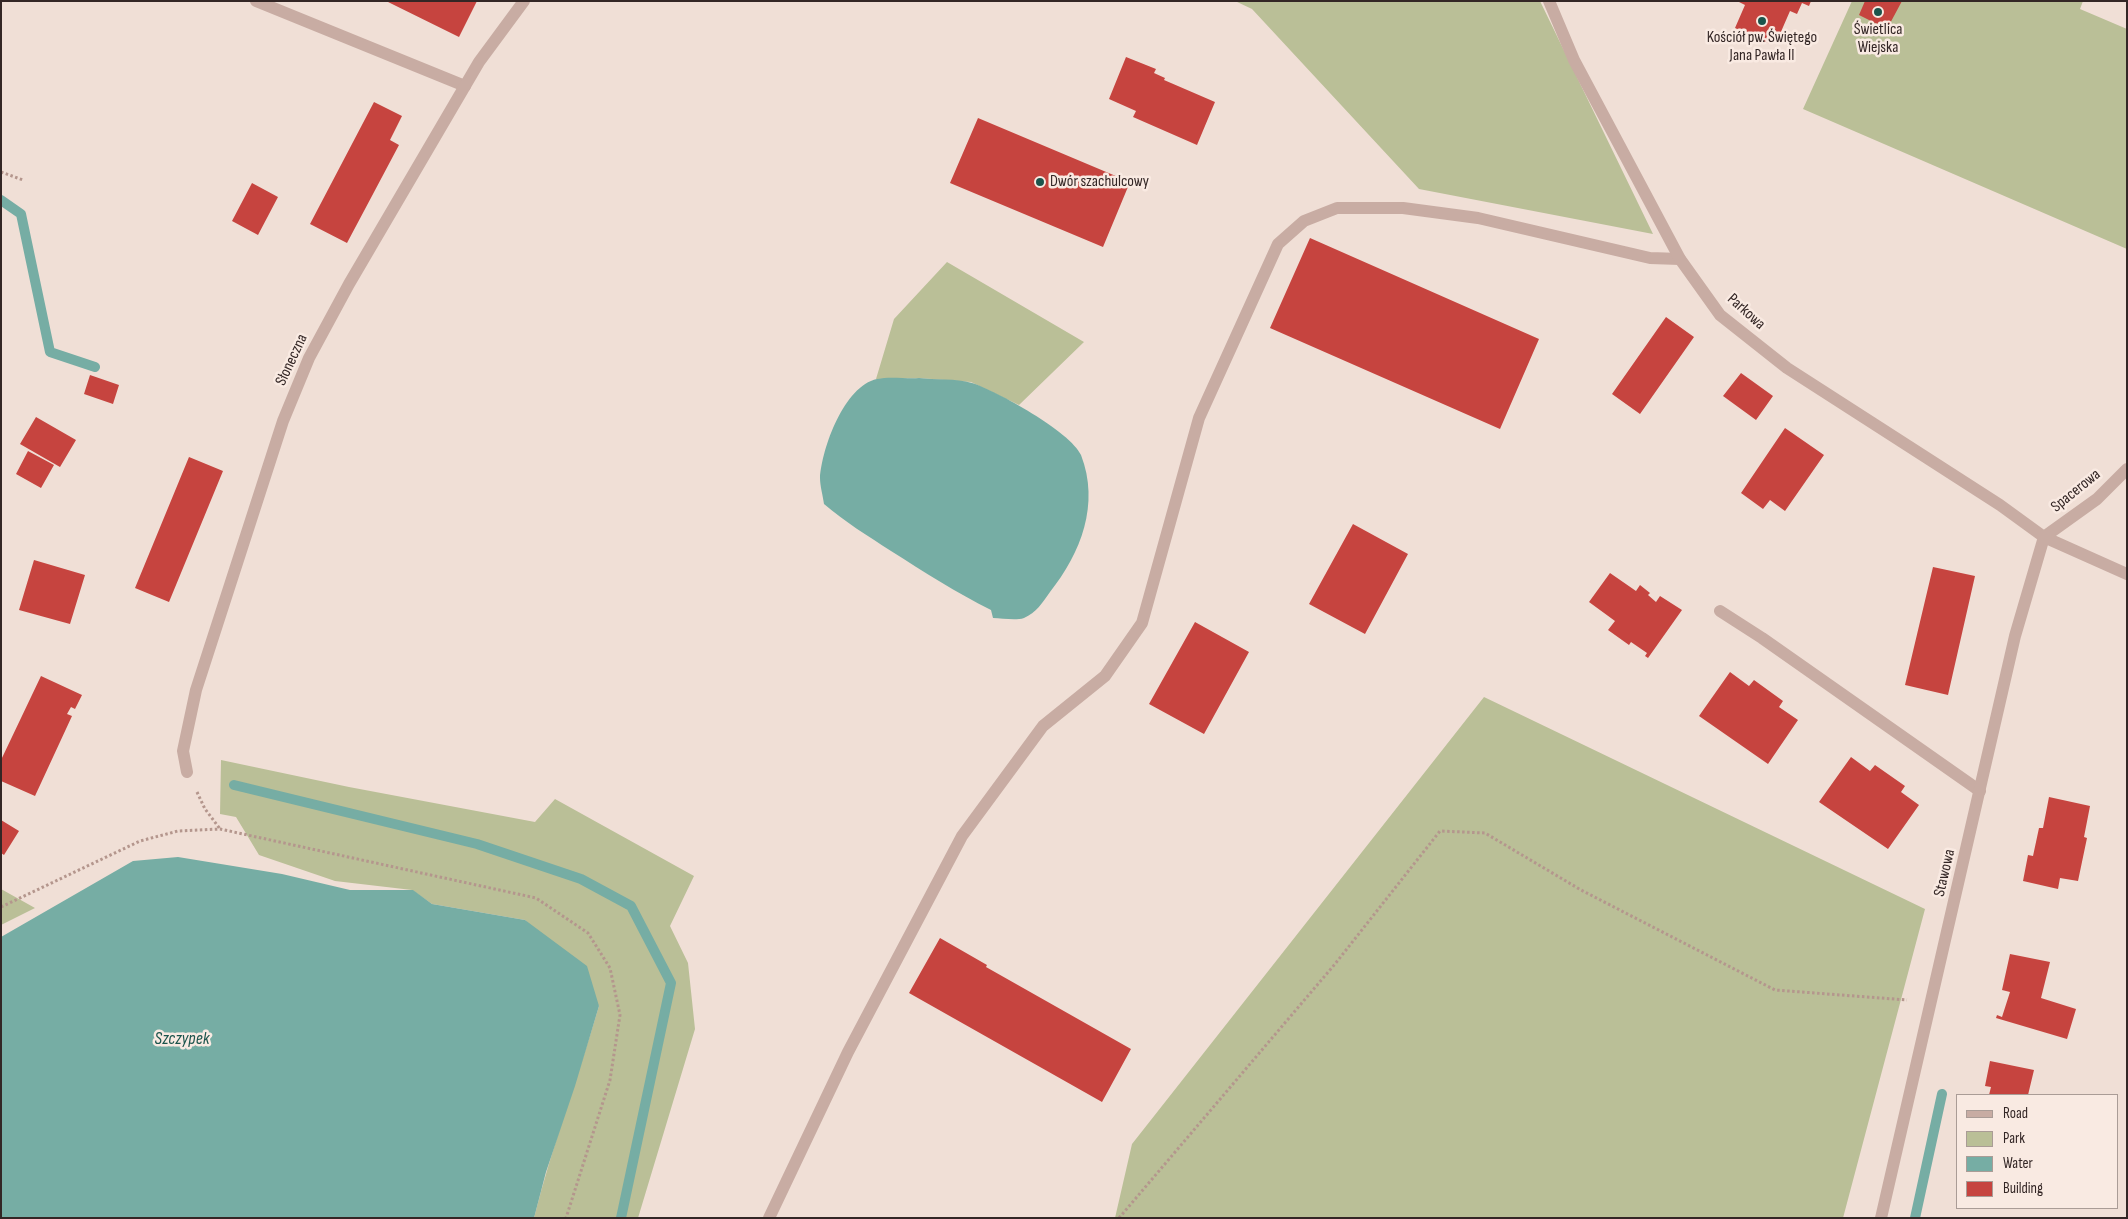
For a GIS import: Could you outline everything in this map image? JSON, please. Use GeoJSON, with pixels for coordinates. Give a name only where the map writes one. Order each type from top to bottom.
{"type":"FeatureCollection","features":[{"type":"Feature","properties":{"kind":"street"},"geometry":{"type":"LineString","coordinates":[[256,1],[465,86]]}},
{"type":"Feature","properties":{"kind":"street","name":"Słoneczna"},"geometry":{"type":"LineString","coordinates":[[188,772],[183,751],[196,690],[283,421],[310,358],[340,300],[479,62],[524,1]]}},
{"type":"Feature","properties":{"kind":"street","name":"Parkowa"},"geometry":{"type":"LineString","coordinates":[[1549,1],[1574,60],[1680,259],[1720,315],[1787,368],[2000,505],[2044,537],[2127,574]]}},
{"type":"Feature","properties":{"kind":"street"},"geometry":{"type":"LineString","coordinates":[[769,1218],[848,1052],[962,836],[1043,726],[1105,676],[1142,623],[1198,418],[1278,244],[1304,221],[1337,208],[1403,208],[1478,218],[1650,258],[1680,259]]}},
{"type":"Feature","properties":{"kind":"street","name":"Spacerowa"},"geometry":{"type":"LineString","coordinates":[[2044,537],[2096,499],[2127,469]]}},
{"type":"Feature","properties":{"kind":"street","name":"Stawowa"},"geometry":{"type":"LineString","coordinates":[[1881,1218],[2016,636],[2044,537]]}},
{"type":"Feature","properties":{"kind":"street"},"geometry":{"type":"LineString","coordinates":[[1720,611],[1980,792]]}},
{"type":"Feature","properties":{"kind":"path"},"geometry":{"type":"LineString","coordinates":[[1,172],[23,180]]}},
{"type":"Feature","properties":{"kind":"path"},"geometry":{"type":"LineString","coordinates":[[188,772],[205,809],[220,829]]}},
{"type":"Feature","properties":{"kind":"path"},"geometry":{"type":"LineString","coordinates":[[1,907],[140,841],[178,831],[220,829],[536,898],[588,933],[610,968],[620,1015],[610,1080],[566,1218]]}},
{"type":"Feature","properties":{"kind":"path"},"geometry":{"type":"LineString","coordinates":[[1119,1218],[1334,964],[1440,831],[1485,833],[1581,890],[1775,990],[1932,1001]]}},
{"type":"Feature","properties":{"kind":"green space"},"geometry":{"type":"Polygon","coordinates":[[[1235,1],[1540,1],[1653,234],[1419,189],[1252,9],[1235,1]]]}},
{"type":"Feature","properties":{"kind":"green space"},"geometry":{"type":"Polygon","coordinates":[[[1852,1],[2083,1],[2080,9],[2127,29],[2127,249],[1803,109],[1852,1]]]}},
{"type":"Feature","properties":{"kind":"green space"},"geometry":{"type":"Polygon","coordinates":[[[947,262],[1084,342],[1019,405],[971,382],[919,378],[876,379],[894,319],[947,262]]]}},
{"type":"Feature","properties":{"kind":"green space"},"geometry":{"type":"Polygon","coordinates":[[[1484,697],[1925,909],[1843,1218],[1115,1218],[1132,1144],[1484,697]]]}},
{"type":"Feature","properties":{"kind":"green space"},"geometry":{"type":"Polygon","coordinates":[[[221,760],[349,787],[535,822],[555,799],[694,876],[670,926],[688,963],[695,1029],[638,1218],[534,1218],[599,1006],[525,920],[432,904],[412,890],[335,881],[259,855],[236,817],[220,814],[221,760]]]}},
{"type":"Feature","properties":{"kind":"green space"},"geometry":{"type":"Polygon","coordinates":[[[1,889],[35,908],[1,925],[1,889]]]}},
{"type":"Feature","properties":{"kind":"water"},"geometry":{"type":"Polygon","coordinates":[[[919,378],[966,381],[998,394],[1049,424],[1063,435],[1081,455],[1089,492],[1088,510],[1084,527],[1071,561],[1061,577],[1036,610],[1024,618],[993,618],[991,610],[903,559],[857,529],[824,504],[820,478],[825,451],[837,420],[854,393],[865,384],[877,379],[919,378]]]}},
{"type":"Feature","properties":{"kind":"water","name":"Szczypek"},"geometry":{"type":"Polygon","coordinates":[[[178,857],[282,874],[350,890],[413,890],[432,904],[525,920],[587,966],[599,1006],[546,1172],[534,1218],[1,1218],[1,937],[133,861],[178,857]]]}},
{"type":"Feature","properties":{"kind":"building"},"geometry":{"type":"Polygon","coordinates":[[[386,1],[477,1],[459,37],[386,1]]]}},
{"type":"Feature","properties":{"kind":"building","name":"Kościół pw. Świętego Jana Pawła II"},"geometry":{"type":"Polygon","coordinates":[[[1737,1],[1811,1],[1809,6],[1802,3],[1797,14],[1790,11],[1780,34],[1775,32],[1770,44],[1735,28],[1745,5],[1737,1]]]}},
{"type":"Feature","properties":{"kind":"building","name":"Świetlica Wiejska"},"geometry":{"type":"Polygon","coordinates":[[[1865,1],[1902,1],[1887,29],[1859,15],[1865,1]]]}},
{"type":"Feature","properties":{"kind":"building"},"geometry":{"type":"Polygon","coordinates":[[[1126,57],[1156,69],[1154,73],[1165,78],[1164,80],[1215,102],[1197,145],[1133,117],[1136,111],[1109,99],[1126,57]]]}},
{"type":"Feature","properties":{"kind":"building"},"geometry":{"type":"Polygon","coordinates":[[[374,102],[402,116],[390,140],[399,145],[347,243],[310,224],[374,102]]]}},
{"type":"Feature","properties":{"kind":"building","name":"Dwór szachulcowy"},"geometry":{"type":"Polygon","coordinates":[[[978,118],[1130,182],[1103,247],[950,183],[978,118]]]}},
{"type":"Feature","properties":{"kind":"building"},"geometry":{"type":"Polygon","coordinates":[[[252,183],[278,197],[258,235],[232,221],[252,183]]]}},
{"type":"Feature","properties":{"kind":"building"},"geometry":{"type":"Polygon","coordinates":[[[1310,238],[1539,339],[1500,429],[1270,328],[1310,238]]]}},
{"type":"Feature","properties":{"kind":"building"},"geometry":{"type":"Polygon","coordinates":[[[1666,317],[1694,337],[1640,414],[1612,394],[1666,317]]]}},
{"type":"Feature","properties":{"kind":"building"},"geometry":{"type":"Polygon","coordinates":[[[1741,373],[1773,396],[1756,420],[1723,396],[1741,373]]]}},
{"type":"Feature","properties":{"kind":"building"},"geometry":{"type":"Polygon","coordinates":[[[90,375],[119,385],[113,404],[84,394],[90,375]]]}},
{"type":"Feature","properties":{"kind":"building"},"geometry":{"type":"Polygon","coordinates":[[[36,417],[76,440],[60,467],[20,444],[36,417]]]}},
{"type":"Feature","properties":{"kind":"building"},"geometry":{"type":"Polygon","coordinates":[[[1785,428],[1824,455],[1785,511],[1770,500],[1763,509],[1741,493],[1785,428]]]}},
{"type":"Feature","properties":{"kind":"building"},"geometry":{"type":"Polygon","coordinates":[[[28,451],[54,465],[41,488],[16,474],[28,451]]]}},
{"type":"Feature","properties":{"kind":"building"},"geometry":{"type":"Polygon","coordinates":[[[189,457],[223,471],[169,602],[135,588],[189,457]]]}},
{"type":"Feature","properties":{"kind":"building"},"geometry":{"type":"Polygon","coordinates":[[[1353,524],[1408,554],[1365,634],[1309,604],[1353,524]]]}},
{"type":"Feature","properties":{"kind":"building"},"geometry":{"type":"Polygon","coordinates":[[[34,560],[85,575],[70,624],[19,610],[34,560]]]}},
{"type":"Feature","properties":{"kind":"building"},"geometry":{"type":"Polygon","coordinates":[[[1933,567],[1975,576],[1948,695],[1905,685],[1933,567]]]}},
{"type":"Feature","properties":{"kind":"building"},"geometry":{"type":"Polygon","coordinates":[[[1610,573],[1636,591],[1640,585],[1650,593],[1648,595],[1656,602],[1660,596],[1682,610],[1648,658],[1645,656],[1647,653],[1631,642],[1629,645],[1608,630],[1615,621],[1589,602],[1610,573]]]}},
{"type":"Feature","properties":{"kind":"building"},"geometry":{"type":"Polygon","coordinates":[[[1195,622],[1249,652],[1204,734],[1149,704],[1195,622]]]}},
{"type":"Feature","properties":{"kind":"building"},"geometry":{"type":"Polygon","coordinates":[[[1730,672],[1749,686],[1754,680],[1783,701],[1779,707],[1798,720],[1768,764],[1699,716],[1730,672]]]}},
{"type":"Feature","properties":{"kind":"building"},"geometry":{"type":"Polygon","coordinates":[[[41,676],[82,695],[75,709],[71,707],[67,714],[72,716],[35,796],[1,781],[1,760],[41,676]]]}},
{"type":"Feature","properties":{"kind":"building"},"geometry":{"type":"Polygon","coordinates":[[[1851,757],[1870,771],[1875,765],[1905,786],[1901,792],[1919,805],[1888,849],[1819,802],[1851,757]]]}},
{"type":"Feature","properties":{"kind":"building"},"geometry":{"type":"Polygon","coordinates":[[[2049,797],[2090,806],[2084,837],[2087,838],[2078,881],[2060,878],[2058,889],[2023,881],[2028,855],[2033,856],[2039,828],[2043,828],[2049,797]]]}},
{"type":"Feature","properties":{"kind":"building"},"geometry":{"type":"Polygon","coordinates":[[[1,820],[19,831],[4,855],[1,853],[1,820]]]}},
{"type":"Feature","properties":{"kind":"building"},"geometry":{"type":"Polygon","coordinates":[[[940,938],[987,965],[986,967],[1131,1049],[1102,1102],[909,993],[940,938]]]}},
{"type":"Feature","properties":{"kind":"building"},"geometry":{"type":"Polygon","coordinates":[[[2010,954],[2050,962],[2041,998],[2076,1009],[2067,1039],[1996,1018],[1997,1015],[2002,1017],[2010,992],[2002,990],[2010,954]]]}},
{"type":"Feature","properties":{"kind":"building"},"geometry":{"type":"Polygon","coordinates":[[[1990,1061],[2034,1070],[2028,1094],[1989,1094],[1991,1087],[1985,1086],[1990,1061]]]}},
{"type":"Feature","properties":{"kind":"waterway"},"geometry":{"type":"LineString","coordinates":[[1,200],[21,214],[50,352],[95,367]]}},
{"type":"Feature","properties":{"kind":"waterway"},"geometry":{"type":"LineString","coordinates":[[234,785],[477,844],[581,879],[631,906],[671,983],[621,1218]]}},
{"type":"Feature","properties":{"kind":"waterway"},"geometry":{"type":"LineString","coordinates":[[1915,1218],[1942,1094]]}},
{"type":"Feature","properties":{"kind":"place","name":"Świetlica Wiejska"},"geometry":{"type":"Point","coordinates":[1878,12]}},
{"type":"Feature","properties":{"kind":"place","name":"Kościół pw. Świętego Jana Pawła II"},"geometry":{"type":"Point","coordinates":[1762,21]}},
{"type":"Feature","properties":{"kind":"place","name":"Dwór szachulcowy"},"geometry":{"type":"Point","coordinates":[1040,182]}}]}
